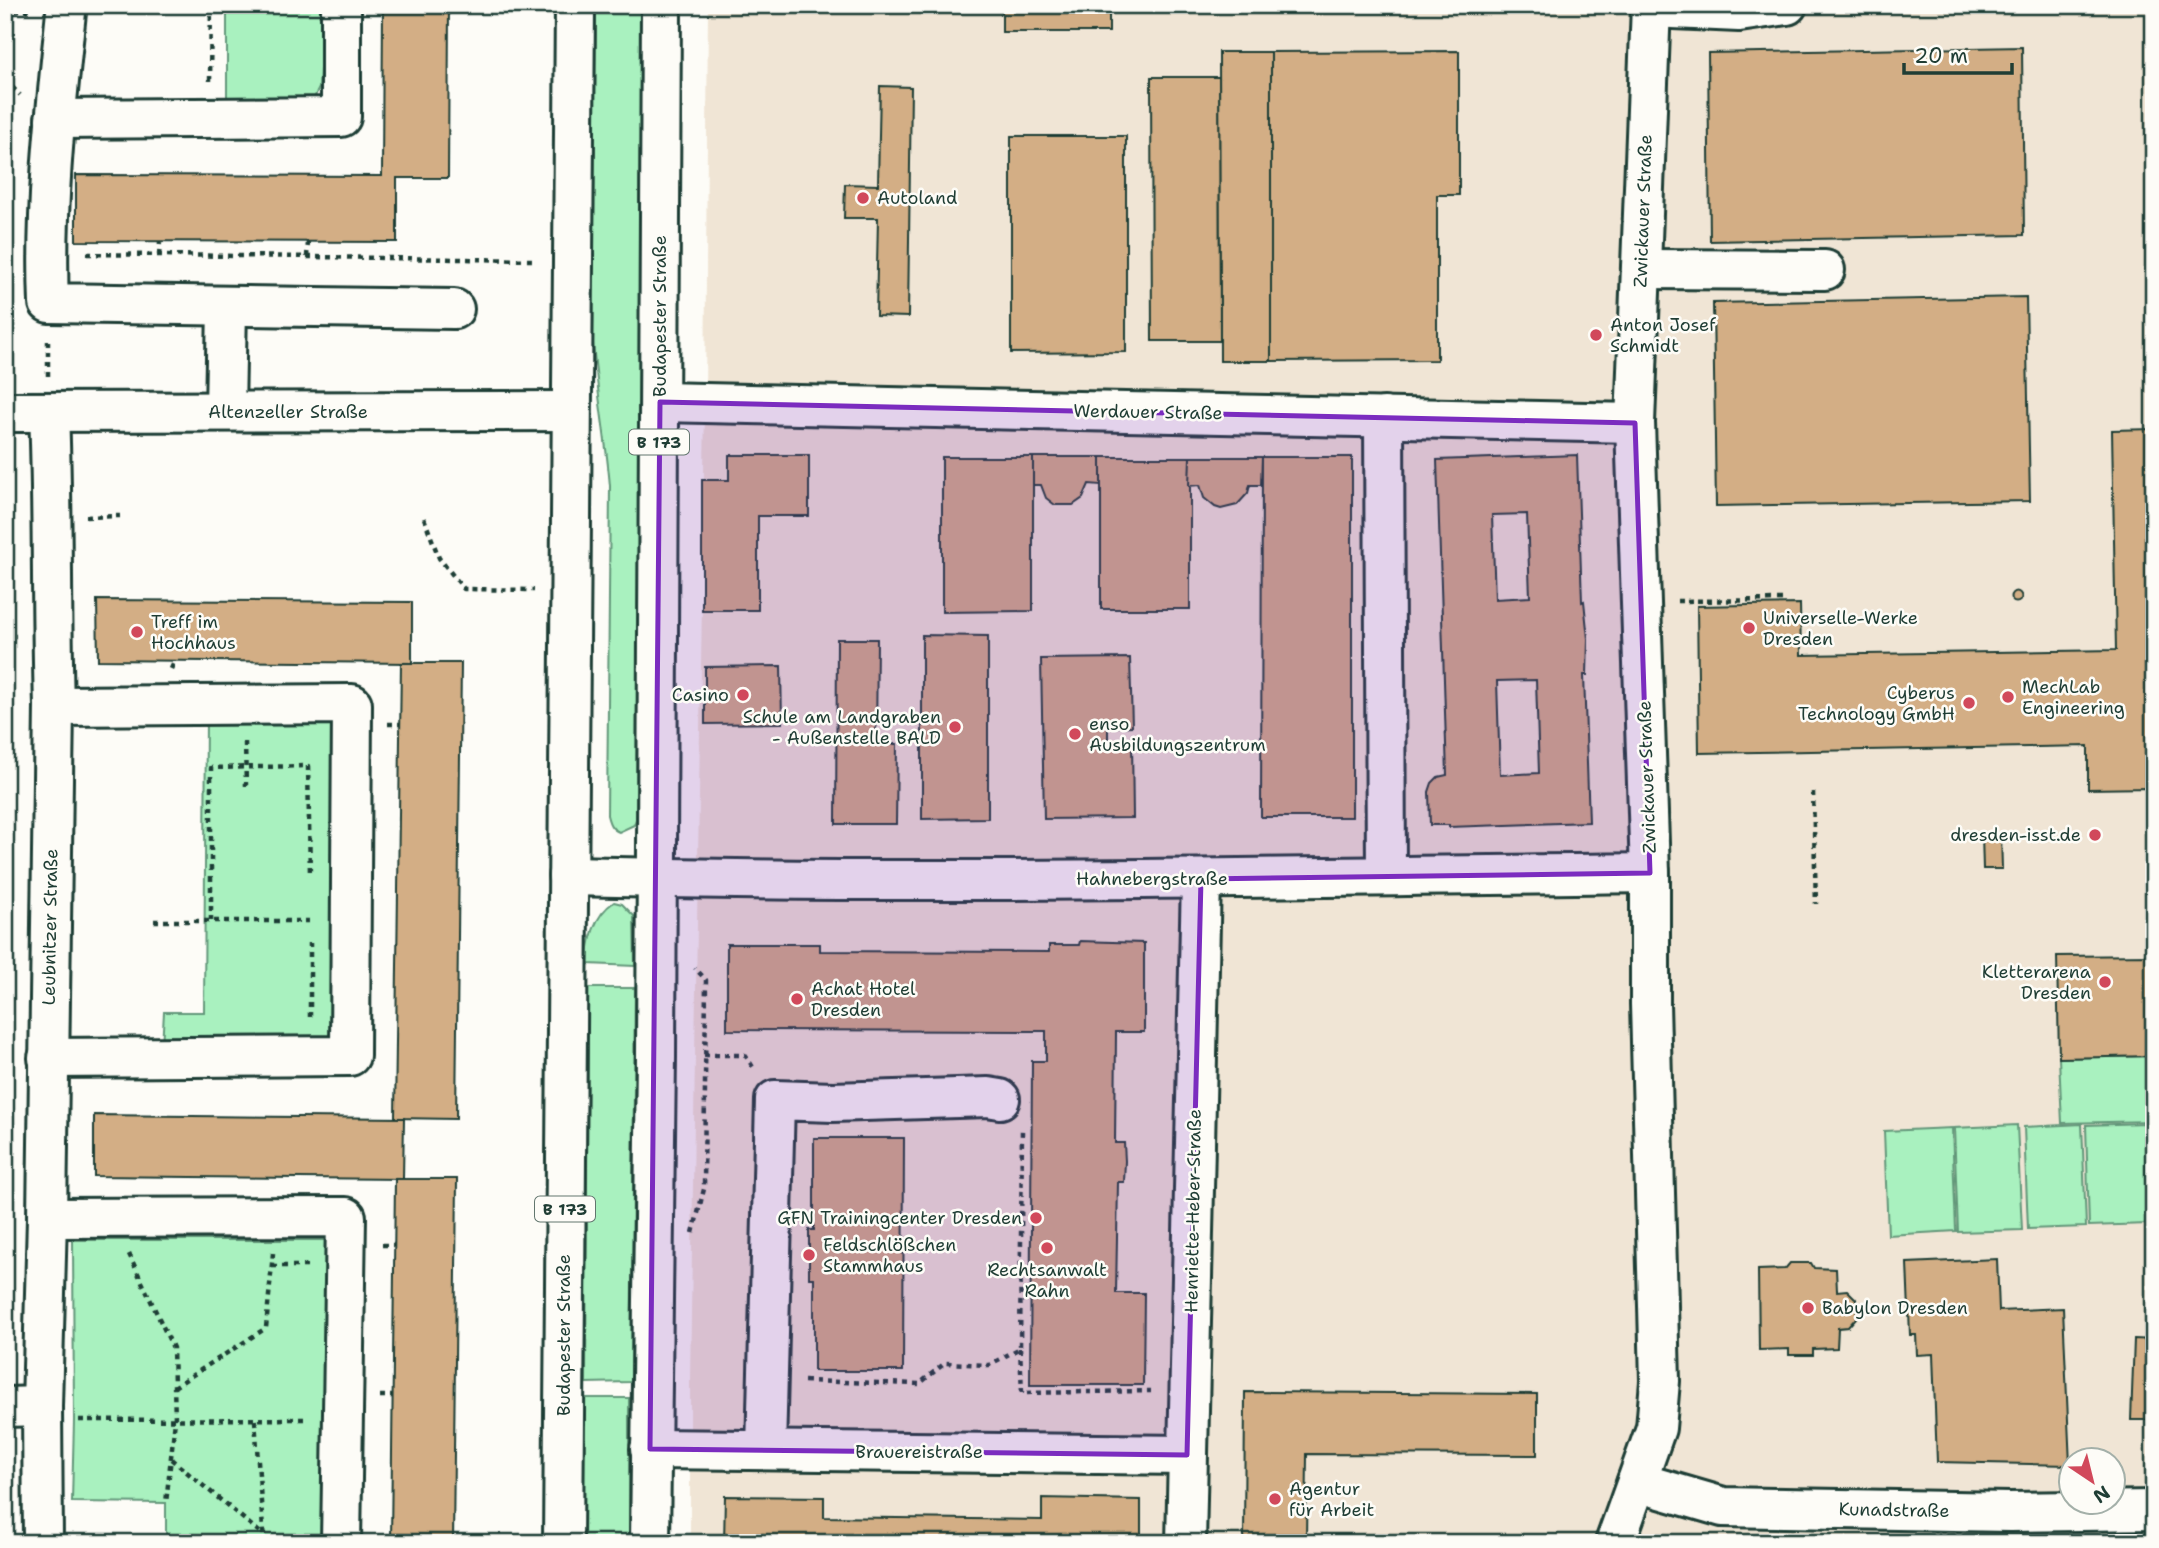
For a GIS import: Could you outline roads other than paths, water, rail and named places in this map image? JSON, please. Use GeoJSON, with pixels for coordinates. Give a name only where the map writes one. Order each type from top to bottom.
{"type":"FeatureCollection","features":[{"type":"Feature","properties":{"kind":"street"},"geometry":{"type":"LineString","coordinates":[[55,119],[341,117],[341,5]]}},
{"type":"Feature","properties":{"kind":"street","name":"Budapester Straße"},"geometry":{"type":"LineString","coordinates":[[563,1543],[575,5]]}},
{"type":"Feature","properties":{"kind":"street","name":"Budapester Straße"},"geometry":{"type":"LineString","coordinates":[[650,1543],[656,1057],[661,5]]}},
{"type":"Feature","properties":{"kind":"street"},"geometry":{"type":"LineString","coordinates":[[1651,6],[1740,12],[1787,5]]}},
{"type":"Feature","properties":{"kind":"street","name":"Zwickauer Straße"},"geometry":{"type":"LineString","coordinates":[[1615,1543],[1656,1428],[1660,1381],[1650,1004],[1650,873],[1635,423],[1651,6]]}},
{"type":"Feature","properties":{"kind":"street"},"geometry":{"type":"LineString","coordinates":[[66,12],[55,119],[47,253],[49,303],[454,309]]}},
{"type":"Feature","properties":{"kind":"street"},"geometry":{"type":"LineString","coordinates":[[1641,270],[1825,270]]}},
{"type":"Feature","properties":{"kind":"street"},"geometry":{"type":"LineString","coordinates":[[225,411],[227,306]]}},
{"type":"Feature","properties":{"kind":"street","name":"Werdauer Straße"},"geometry":{"type":"LineString","coordinates":[[660,402],[1635,423]]}},
{"type":"Feature","properties":{"kind":"street","name":"Altenzeller Straße"},"geometry":{"type":"LineString","coordinates":[[5,412],[571,411]]}},
{"type":"Feature","properties":{"kind":"street","name":"Leubnitzer Straße"},"geometry":{"type":"LineString","coordinates":[[43,1543],[30,1411],[47,1218],[54,706],[53,518],[49,412]]}},
{"type":"Feature","properties":{"kind":"street"},"geometry":{"type":"LineString","coordinates":[[1384,417],[1387,876]]}},
{"type":"Feature","properties":{"kind":"street"},"geometry":{"type":"LineString","coordinates":[[48,1058],[350,1056],[352,704],[54,706]]}},
{"type":"Feature","properties":{"kind":"street","name":"Hahnebergstraße"},"geometry":{"type":"LineString","coordinates":[[655,878],[1201,879],[1650,873]]}},
{"type":"Feature","properties":{"kind":"street"},"geometry":{"type":"LineString","coordinates":[[568,876],[655,878]]}},
{"type":"Feature","properties":{"kind":"street","name":"Henriette-Heber-Straße"},"geometry":{"type":"LineString","coordinates":[[1186,1543],[1201,879]]}},
{"type":"Feature","properties":{"kind":"street"},"geometry":{"type":"LineString","coordinates":[[766,1450],[775,1100],[833,1102],[988,1097],[1000,1099]]}},
{"type":"Feature","properties":{"kind":"street"},"geometry":{"type":"LineString","coordinates":[[47,1218],[346,1217],[341,1543]]}},
{"type":"Feature","properties":{"kind":"street","name":"Brauereistraße"},"geometry":{"type":"LineString","coordinates":[[650,1449],[1187,1455]]}},
{"type":"Feature","properties":{"kind":"street","name":"Kunadstraße"},"geometry":{"type":"LineString","coordinates":[[1637,1482],[1723,1507],[2010,1527],[2154,1510]]}},
{"type":"Feature","properties":{"kind":"place","name":"Autoland"},"geometry":{"type":"Point","coordinates":[863,198]}},
{"type":"Feature","properties":{"kind":"place","name":"Anton Josef Schmidt"},"geometry":{"type":"Point","coordinates":[1596,335]}},
{"type":"Feature","properties":{"kind":"place","name":"Universelle-Werke Dresden"},"geometry":{"type":"Point","coordinates":[1749,628]}},
{"type":"Feature","properties":{"kind":"place","name":"Treff im Hochhaus"},"geometry":{"type":"Point","coordinates":[137,632]}},
{"type":"Feature","properties":{"kind":"place","name":"Casino"},"geometry":{"type":"Point","coordinates":[743,695]}},
{"type":"Feature","properties":{"kind":"place","name":"MechLab Engineering"},"geometry":{"type":"Point","coordinates":[2008,697]}},
{"type":"Feature","properties":{"kind":"place","name":"Cyberus Technology GmbH"},"geometry":{"type":"Point","coordinates":[1969,703]}},
{"type":"Feature","properties":{"kind":"place","name":"Schule am Landgraben - Außenstelle BALD"},"geometry":{"type":"Point","coordinates":[955,727]}},
{"type":"Feature","properties":{"kind":"place","name":"enso Ausbildungszentrum"},"geometry":{"type":"Point","coordinates":[1075,734]}},
{"type":"Feature","properties":{"kind":"place","name":"dresden-isst.de"},"geometry":{"type":"Point","coordinates":[2095,835]}},
{"type":"Feature","properties":{"kind":"place","name":"Kletterarena Dresden"},"geometry":{"type":"Point","coordinates":[2105,982]}},
{"type":"Feature","properties":{"kind":"place","name":"Achat Hotel Dresden"},"geometry":{"type":"Point","coordinates":[797,999]}},
{"type":"Feature","properties":{"kind":"place","name":"GFN Trainingcenter Dresden"},"geometry":{"type":"Point","coordinates":[1036,1218]}},
{"type":"Feature","properties":{"kind":"place","name":"Rechtsanwalt Rahn"},"geometry":{"type":"Point","coordinates":[1047,1248]}},
{"type":"Feature","properties":{"kind":"place","name":"Feldschlößchen Stammhaus"},"geometry":{"type":"Point","coordinates":[809,1255]}},
{"type":"Feature","properties":{"kind":"place","name":"Babylon Dresden"},"geometry":{"type":"Point","coordinates":[1808,1308]}},
{"type":"Feature","properties":{"kind":"place","name":"Agentur für Arbeit"},"geometry":{"type":"Point","coordinates":[1275,1499]}}]}
